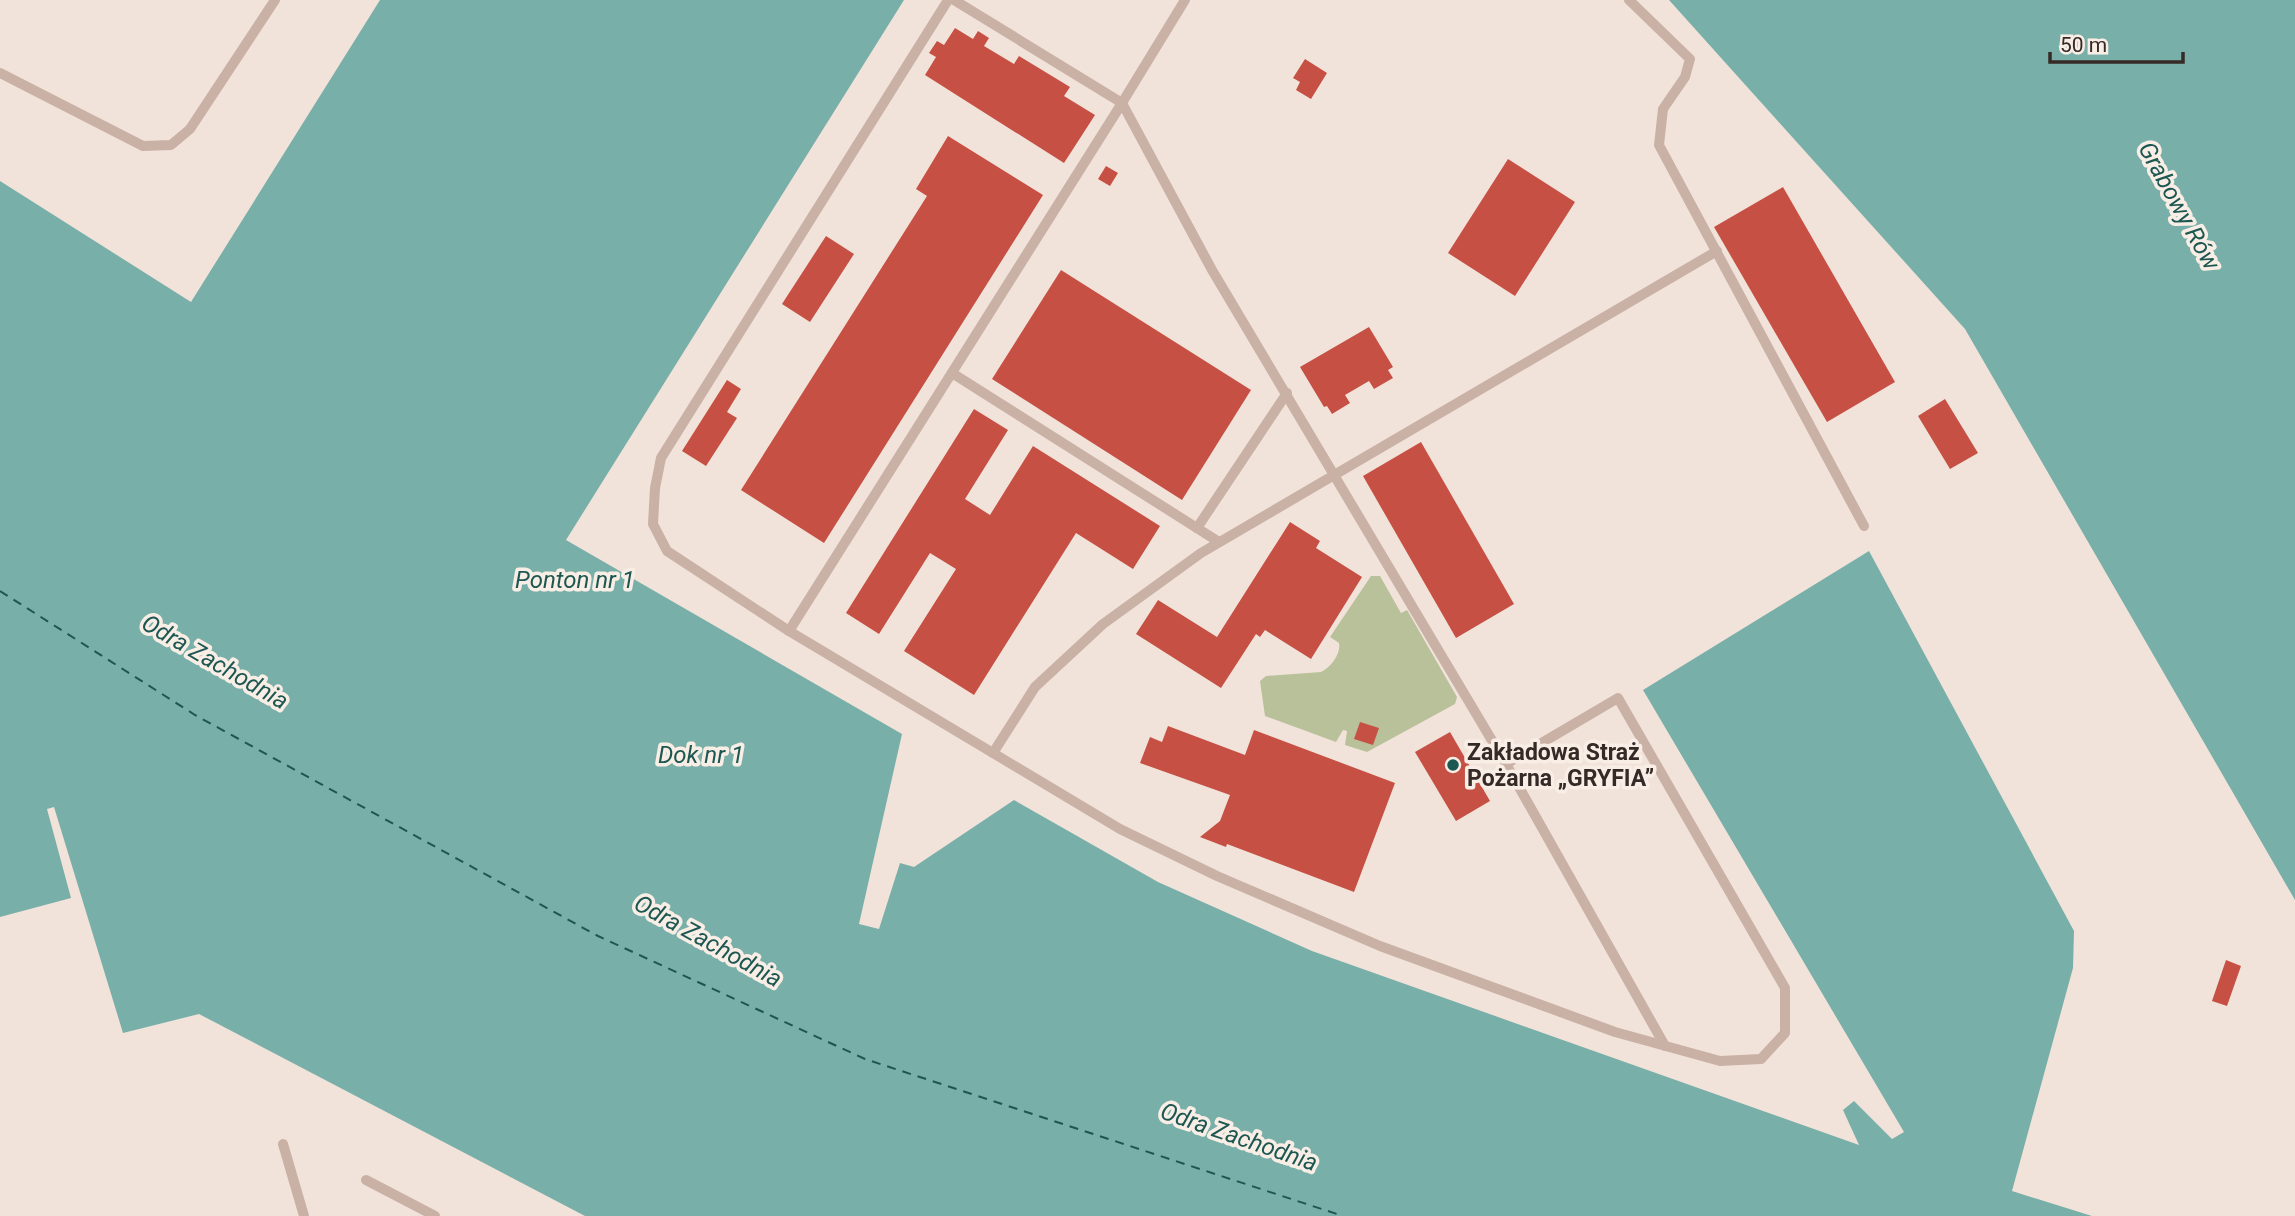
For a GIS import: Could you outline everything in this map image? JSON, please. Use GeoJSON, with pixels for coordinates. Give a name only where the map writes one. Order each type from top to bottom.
{"type":"FeatureCollection","features":[{"type":"Feature","properties":{"kind":"lane"},"geometry":{"type":"LineString","coordinates":[[0,73],[136,144],[166,146],[180,139],[190,129],[275,0]]}},
{"type":"Feature","properties":{"kind":"lane"},"geometry":{"type":"LineString","coordinates":[[948,0],[661,458],[654,488],[653,524],[667,551],[789,631],[1119,829],[1217,876],[1380,946],[1615,1032],[1720,1061],[1762,1059],[1785,1033],[1785,988],[1618,698],[1506,764]]}},
{"type":"Feature","properties":{"kind":"lane"},"geometry":{"type":"LineString","coordinates":[[954,0],[1122,103],[1212,270],[1336,474],[1506,764],[1665,1046]]}},
{"type":"Feature","properties":{"kind":"lane"},"geometry":{"type":"LineString","coordinates":[[789,631],[1185,0]]}},
{"type":"Feature","properties":{"kind":"lane"},"geometry":{"type":"LineString","coordinates":[[1629,0],[1690,59],[1685,77],[1663,109],[1659,145],[1864,526]]}},
{"type":"Feature","properties":{"kind":"lane"},"geometry":{"type":"LineString","coordinates":[[993,753],[1035,687],[1103,624],[1219,542],[1717,251]]}},
{"type":"Feature","properties":{"kind":"lane"},"geometry":{"type":"LineString","coordinates":[[951,373],[1219,542]]}},
{"type":"Feature","properties":{"kind":"lane"},"geometry":{"type":"LineString","coordinates":[[1197,528],[1287,393]]}},
{"type":"Feature","properties":{"kind":"lane"},"geometry":{"type":"LineString","coordinates":[[283,1144],[304,1216]]}},
{"type":"Feature","properties":{"kind":"lane"},"geometry":{"type":"LineString","coordinates":[[366,1180],[435,1216]]}},
{"type":"Feature","properties":{"kind":"green space"},"geometry":{"type":"Polygon","coordinates":[[[1371,576],[1380,576],[1401,613],[1407,610],[1457,697],[1455,704],[1367,752],[1345,745],[1347,731],[1343,730],[1336,742],[1265,716],[1260,681],[1266,676],[1321,672],[1328,667],[1337,656],[1339,647],[1339,643],[1330,637],[1371,576]]]}},
{"type":"Feature","properties":{"kind":"water"},"geometry":{"type":"Polygon","coordinates":[[[380,0],[904,0],[566,540],[902,734],[859,924],[879,929],[900,863],[914,867],[1014,800],[1158,882],[1312,951],[1859,1145],[1843,1110],[1854,1101],[1892,1139],[1904,1132],[1643,690],[1869,551],[2074,931],[2073,968],[2012,1191],[2092,1216],[585,1216],[199,1014],[123,1033],[54,807],[47,809],[71,898],[0,917],[0,181],[191,302],[380,0]]]}},
{"type":"Feature","properties":{"kind":"water","name":"Grabowy Rów"},"geometry":{"type":"Polygon","coordinates":[[[1669,0],[2295,0],[2295,900],[1965,329],[1669,0]]]}},
{"type":"Feature","properties":{"kind":"building"},"geometry":{"type":"Polygon","coordinates":[[[955,28],[973,39],[978,31],[989,38],[984,46],[1014,64],[1019,56],[1070,87],[1064,96],[1095,115],[1064,163],[925,75],[936,57],[929,53],[937,41],[944,45],[955,28]]]}},
{"type":"Feature","properties":{"kind":"building"},"geometry":{"type":"Polygon","coordinates":[[[1305,59],[1327,73],[1311,99],[1296,90],[1300,82],[1293,78],[1305,59]]]}},
{"type":"Feature","properties":{"kind":"building"},"geometry":{"type":"Polygon","coordinates":[[[948,136],[1043,195],[824,543],[741,490],[927,196],[916,189],[948,136]]]}},
{"type":"Feature","properties":{"kind":"building"},"geometry":{"type":"Polygon","coordinates":[[[1508,159],[1575,202],[1515,296],[1448,253],[1508,159]]]}},
{"type":"Feature","properties":{"kind":"building"},"geometry":{"type":"Polygon","coordinates":[[[1106,166],[1118,173],[1110,186],[1098,179],[1106,166]]]}},
{"type":"Feature","properties":{"kind":"building"},"geometry":{"type":"Polygon","coordinates":[[[1783,187],[1895,382],[1827,422],[1714,227],[1783,187]]]}},
{"type":"Feature","properties":{"kind":"building"},"geometry":{"type":"Polygon","coordinates":[[[826,236],[854,254],[810,322],[782,304],[826,236]]]}},
{"type":"Feature","properties":{"kind":"building"},"geometry":{"type":"Polygon","coordinates":[[[1061,270],[1251,390],[1182,500],[992,379],[1061,270]]]}},
{"type":"Feature","properties":{"kind":"building"},"geometry":{"type":"Polygon","coordinates":[[[1369,327],[1393,367],[1388,370],[1393,378],[1374,389],[1369,381],[1345,395],[1350,403],[1332,414],[1327,406],[1324,407],[1300,367],[1369,327]]]}},
{"type":"Feature","properties":{"kind":"building"},"geometry":{"type":"Polygon","coordinates":[[[727,380],[741,389],[727,412],[737,418],[706,466],[682,451],[727,380]]]}},
{"type":"Feature","properties":{"kind":"building"},"geometry":{"type":"Polygon","coordinates":[[[1945,399],[1978,453],[1950,469],[1918,416],[1945,399]]]}},
{"type":"Feature","properties":{"kind":"building"},"geometry":{"type":"Polygon","coordinates":[[[974,409],[1008,430],[965,499],[990,515],[1033,446],[1160,526],[1133,569],[1076,533],[974,695],[904,651],[956,569],[930,553],[879,634],[846,613],[974,409]]]}},
{"type":"Feature","properties":{"kind":"building"},"geometry":{"type":"Polygon","coordinates":[[[1421,442],[1514,604],[1456,638],[1363,476],[1421,442]]]}},
{"type":"Feature","properties":{"kind":"building"},"geometry":{"type":"Polygon","coordinates":[[[1290,522],[1320,541],[1316,548],[1362,577],[1311,659],[1265,630],[1260,637],[1256,634],[1221,688],[1136,634],[1158,600],[1217,637],[1290,522]]]}},
{"type":"Feature","properties":{"kind":"building"},"geometry":{"type":"Polygon","coordinates":[[[1360,722],[1379,728],[1373,745],[1354,739],[1360,722]]]}},
{"type":"Feature","properties":{"kind":"building"},"geometry":{"type":"Polygon","coordinates":[[[1168,726],[1245,755],[1254,730],[1395,783],[1354,892],[1227,844],[1226,847],[1200,837],[1220,821],[1230,795],[1140,763],[1150,737],[1162,742],[1168,726]]]}},
{"type":"Feature","properties":{"kind":"building"},"geometry":{"type":"Polygon","coordinates":[[[1450,732],[1490,801],[1456,821],[1415,752],[1450,732]]]}},
{"type":"Feature","properties":{"kind":"building"},"geometry":{"type":"Polygon","coordinates":[[[2226,960],[2241,966],[2227,1006],[2212,1001],[2226,960]]]}},
{"type":"Feature","properties":{"kind":"ferry route"},"geometry":{"type":"LineString","coordinates":[[0,591],[195,715],[598,936],[865,1059],[1343,1216]]}},
{"type":"Feature","properties":{"kind":"place","name":"Zakładowa Straż Pożarna „GRYFIA”"},"geometry":{"type":"Point","coordinates":[1453,765]}},
{"type":"Feature","properties":{"kind":"water label","name":"Ponton nr 1"},"geometry":{"type":"Point","coordinates":[575,580]}},
{"type":"Feature","properties":{"kind":"water label","name":"Odra Zachodnia"},"geometry":{"type":"Point","coordinates":[215,662]}},
{"type":"Feature","properties":{"kind":"water label","name":"Dok nr 1"},"geometry":{"type":"Point","coordinates":[701,755]}},
{"type":"Feature","properties":{"kind":"water label","name":"Odra Zachodnia"},"geometry":{"type":"Point","coordinates":[708,941]}},
{"type":"Feature","properties":{"kind":"water label","name":"Odra Zachodnia"},"geometry":{"type":"Point","coordinates":[1239,1137]}}]}
